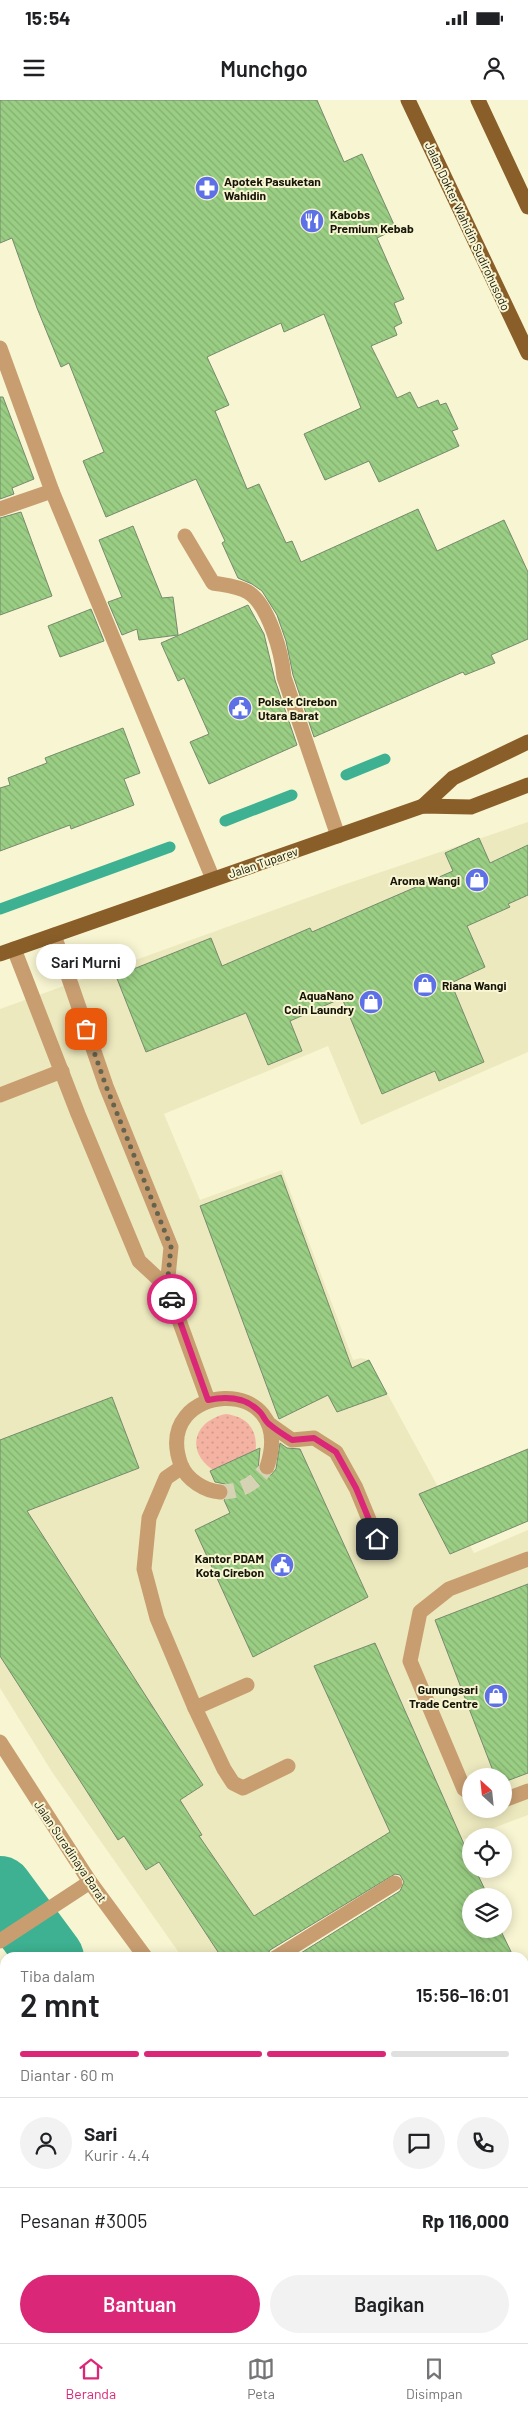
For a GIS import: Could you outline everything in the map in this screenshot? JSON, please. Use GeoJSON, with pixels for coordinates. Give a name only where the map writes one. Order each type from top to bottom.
{"type":"FeatureCollection","features":[{"type":"Feature","properties":{"kind":"main road","name":"Jalan Dokter Wahidin Sudirohusodo"},"geometry":{"type":"LineString","coordinates":[[408,100],[528,353]]}},
{"type":"Feature","properties":{"kind":"main road"},"geometry":{"type":"LineString","coordinates":[[478,100],[528,207]]}},
{"type":"Feature","properties":{"kind":"main road"},"geometry":{"type":"LineString","coordinates":[[423,806],[453,778],[528,742]]}},
{"type":"Feature","properties":{"kind":"main road","name":"Jalan Tuparev"},"geometry":{"type":"LineString","coordinates":[[7,952],[423,806],[471,807],[528,785]]}},
{"type":"Feature","properties":{"kind":"street"},"geometry":{"type":"LineString","coordinates":[[0,348],[52,491],[213,879]]}},
{"type":"Feature","properties":{"kind":"street"},"geometry":{"type":"LineString","coordinates":[[0,509],[52,491]]}},
{"type":"Feature","properties":{"kind":"street"},"geometry":{"type":"LineString","coordinates":[[185,536],[213,583],[248,592],[262,608],[282,655],[284,677],[338,836]]}},
{"type":"Feature","properties":{"kind":"street"},"geometry":{"type":"LineString","coordinates":[[54,935],[106,1086],[171,1247],[167,1287],[208,1400]]}},
{"type":"Feature","properties":{"kind":"street"},"geometry":{"type":"LineString","coordinates":[[7,952],[62,1071],[139,1261],[167,1287]]}},
{"type":"Feature","properties":{"kind":"street"},"geometry":{"type":"LineString","coordinates":[[0,1095],[62,1071]]}},
{"type":"Feature","properties":{"kind":"street"},"geometry":{"type":"LineString","coordinates":[[220,1492],[204,1488],[191,1479],[182,1467],[177,1441],[181,1428],[197,1407],[208,1400],[222,1397],[236,1398],[260,1412],[268,1423],[292,1440],[314,1438],[336,1452],[356,1488],[377,1539]]}},
{"type":"Feature","properties":{"kind":"street"},"geometry":{"type":"LineString","coordinates":[[267,1467],[272,1452],[272,1437],[268,1423]]}},
{"type":"Feature","properties":{"kind":"street"},"geometry":{"type":"LineString","coordinates":[[182,1467],[166,1478],[149,1518],[144,1569],[157,1618],[195,1708],[224,1769],[233,1783],[243,1788],[288,1766]]}},
{"type":"Feature","properties":{"kind":"street"},"geometry":{"type":"LineString","coordinates":[[462,1784],[410,1661],[420,1612],[449,1589],[528,1559]]}},
{"type":"Feature","properties":{"kind":"street"},"geometry":{"type":"LineString","coordinates":[[195,1708],[247,1685]]}},
{"type":"Feature","properties":{"kind":"street","name":"Jalan Suradinaya Barat"},"geometry":{"type":"LineString","coordinates":[[0,1742],[88,1884],[141,1952]]}},
{"type":"Feature","properties":{"kind":"street"},"geometry":{"type":"LineString","coordinates":[[512,1797],[528,1791]]}},
{"type":"Feature","properties":{"kind":"street"},"geometry":{"type":"LineString","coordinates":[[285,1952],[395,1883]]}},
{"type":"Feature","properties":{"kind":"street"},"geometry":{"type":"LineString","coordinates":[[0,1941],[88,1884]]}},
{"type":"Feature","properties":{"kind":"shaded area"},"geometry":{"type":"Polygon","coordinates":[[[528,822],[528,1052],[361,1125],[328,1046],[164,1114],[200,1200],[282,1170],[353,1360],[361,1358],[369,1360],[474,1553],[528,1530],[528,1815],[494,1828],[462,1828],[462,1840],[438,1849],[267,1952],[178,1952],[52,1772],[0,1688],[0,1009],[343,885],[528,822]]]}},
{"type":"Feature","properties":{"kind":"shaded area"},"geometry":{"type":"Polygon","coordinates":[[[226,1414],[247,1422],[251,1427],[256,1440],[255,1455],[216,1472],[206,1465],[200,1456],[197,1448],[197,1439],[206,1423],[226,1414]]]}},
{"type":"Feature","properties":{"kind":"building"},"geometry":{"type":"Polygon","coordinates":[[[0,100],[317,100],[344,162],[362,154],[396,229],[377,238],[404,299],[394,303],[402,323],[394,327],[397,335],[371,346],[397,398],[410,392],[418,408],[438,400],[440,405],[446,403],[458,429],[452,431],[459,446],[379,482],[369,461],[325,480],[304,434],[361,408],[324,314],[284,332],[281,323],[207,357],[229,405],[215,411],[247,489],[259,484],[286,543],[292,541],[301,562],[418,509],[437,551],[504,520],[528,572],[528,639],[491,655],[495,663],[465,675],[463,672],[314,737],[293,675],[286,641],[277,615],[262,591],[238,578],[222,543],[225,541],[196,479],[106,517],[83,461],[104,452],[69,363],[61,367],[12,238],[0,243],[0,100]]]}},
{"type":"Feature","properties":{"kind":"building"},"geometry":{"type":"Polygon","coordinates":[[[0,397],[3,397],[34,479],[12,488],[14,494],[0,499],[0,397]]]}},
{"type":"Feature","properties":{"kind":"building"},"geometry":{"type":"Polygon","coordinates":[[[21,512],[52,596],[0,615],[0,518],[21,512]]]}},
{"type":"Feature","properties":{"kind":"building"},"geometry":{"type":"Polygon","coordinates":[[[133,526],[162,598],[173,597],[178,635],[139,640],[137,629],[122,635],[108,602],[122,597],[99,540],[133,526]]]}},
{"type":"Feature","properties":{"kind":"building","name":"Polsek Cirebon Utara Barat"},"geometry":{"type":"Polygon","coordinates":[[[248,605],[264,634],[275,680],[297,745],[209,784],[190,742],[209,734],[184,678],[178,681],[161,643],[248,605]]]}},
{"type":"Feature","properties":{"kind":"building"},"geometry":{"type":"Polygon","coordinates":[[[91,609],[104,641],[60,657],[48,626],[91,609]]]}},
{"type":"Feature","properties":{"kind":"building"},"geometry":{"type":"Polygon","coordinates":[[[123,728],[140,773],[124,779],[134,805],[71,829],[70,825],[0,851],[0,788],[10,785],[8,778],[47,763],[45,758],[123,728]]]}},
{"type":"Feature","properties":{"kind":"building"},"geometry":{"type":"Polygon","coordinates":[[[479,838],[490,863],[528,845],[528,895],[508,904],[510,907],[467,926],[485,967],[451,983],[484,1062],[439,1081],[435,1071],[382,1094],[342,998],[290,1021],[302,1051],[268,1065],[246,1013],[146,1052],[116,976],[211,938],[222,966],[310,928],[312,932],[453,871],[445,853],[479,838]]]}},
{"type":"Feature","properties":{"kind":"building"},"geometry":{"type":"Polygon","coordinates":[[[281,1175],[352,1368],[369,1360],[387,1394],[337,1412],[328,1395],[279,1419],[200,1206],[281,1175]]]}},
{"type":"Feature","properties":{"kind":"building"},"geometry":{"type":"Polygon","coordinates":[[[112,1397],[139,1468],[27,1511],[203,1785],[180,1800],[202,1835],[199,1836],[254,1916],[390,1832],[314,1666],[375,1643],[462,1840],[462,1878],[479,1878],[484,1888],[462,1888],[462,1938],[504,1938],[511,1952],[303,1952],[400,1891],[404,1882],[400,1875],[395,1874],[269,1952],[218,1952],[159,1862],[146,1870],[124,1836],[118,1840],[0,1656],[0,1440],[112,1397]]]}},
{"type":"Feature","properties":{"kind":"building","name":"Kantor PDAM Kota Cirebon"},"geometry":{"type":"Polygon","coordinates":[[[280,1443],[287,1448],[300,1449],[368,1597],[253,1657],[195,1530],[230,1513],[224,1500],[229,1494],[228,1488],[225,1484],[215,1482],[210,1471],[260,1448],[258,1470],[262,1475],[271,1475],[276,1469],[280,1443]]]}},
{"type":"Feature","properties":{"kind":"building"},"geometry":{"type":"Polygon","coordinates":[[[528,1449],[528,1521],[450,1554],[419,1494],[528,1449]]]}},
{"type":"Feature","properties":{"kind":"building","name":"Gunungsari Trade Centre"},"geometry":{"type":"Polygon","coordinates":[[[528,1584],[528,1773],[512,1779],[512,1768],[492,1768],[435,1620],[528,1584]]]}},
{"type":"Feature","properties":{"kind":"waterway"},"geometry":{"type":"LineString","coordinates":[[346,775],[385,759]]}},
{"type":"Feature","properties":{"kind":"waterway"},"geometry":{"type":"LineString","coordinates":[[225,821],[292,795]]}},
{"type":"Feature","properties":{"kind":"waterway"},"geometry":{"type":"LineString","coordinates":[[0,909],[170,847]]}},
{"type":"Feature","properties":{"kind":"waterway"},"geometry":{"type":"LineString","coordinates":[[0,1889],[47,1952]]}},
{"type":"Feature","properties":{"kind":"tunnel"},"geometry":{"type":"LineString","coordinates":[[220,1492],[228,1492],[247,1486],[258,1478],[267,1467]]}},
{"type":"Feature","properties":{"kind":"way so far"},"geometry":{"type":"LineString","coordinates":[[86,1029],[106,1086],[171,1247],[167,1287],[172,1299]]}},
{"type":"Feature","properties":{"kind":"place","name":"Apotek Pasuketan Wahidin"},"geometry":{"type":"Point","coordinates":[207,188]}},
{"type":"Feature","properties":{"kind":"place","name":"Kabobs Premium Kebab"},"geometry":{"type":"Point","coordinates":[312,221]}},
{"type":"Feature","properties":{"kind":"place","name":"Polsek Cirebon Utara Barat"},"geometry":{"type":"Point","coordinates":[240,708]}},
{"type":"Feature","properties":{"kind":"place","name":"Aroma Wangi"},"geometry":{"type":"Point","coordinates":[477,880]}},
{"type":"Feature","properties":{"kind":"place","name":"Riana Wangi"},"geometry":{"type":"Point","coordinates":[425,985]}},
{"type":"Feature","properties":{"kind":"place","name":"AquaNano Coin Laundry"},"geometry":{"type":"Point","coordinates":[371,1002]}},
{"type":"Feature","properties":{"kind":"place","name":"Sari Murni"},"geometry":{"type":"Point","coordinates":[86,1029]}},
{"type":"Feature","properties":{"kind":"place","name":"Kantor PDAM Kota Cirebon"},"geometry":{"type":"Point","coordinates":[282,1565]}},
{"type":"Feature","properties":{"kind":"place","name":"Gunungsari Trade Centre"},"geometry":{"type":"Point","coordinates":[496,1696]}},
{"type":"Feature","properties":{"kind":"route"},"geometry":{"type":"LineString","coordinates":[[172,1299],[208,1400],[222,1397],[236,1398],[260,1412],[268,1423],[292,1440],[314,1438],[336,1452],[356,1488],[377,1539]]}}]}
